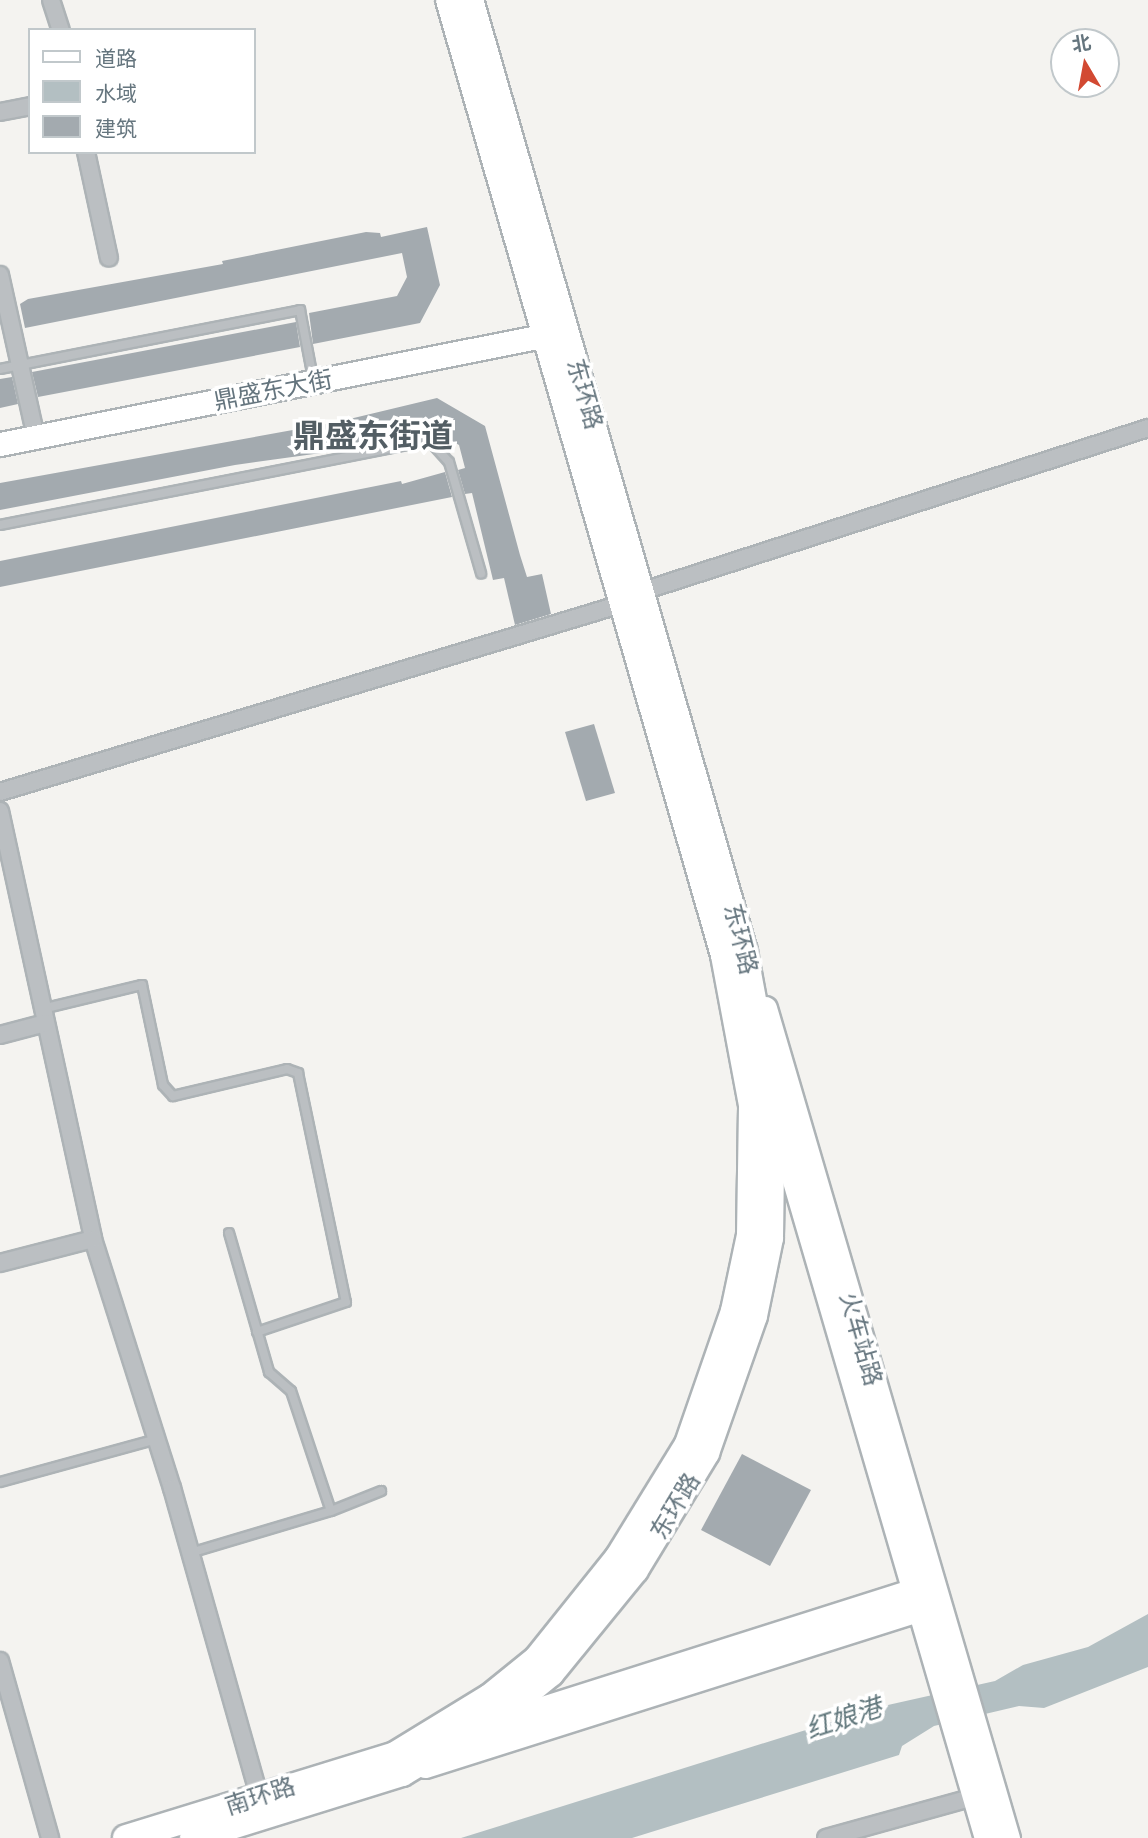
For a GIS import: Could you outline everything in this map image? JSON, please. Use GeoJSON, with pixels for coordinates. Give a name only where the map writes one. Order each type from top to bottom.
{"type":"FeatureCollection","features":[{"type":"Feature","properties":{"kind":"main road","name":"东环路"},"geometry":{"type":"LineString","coordinates":[[449,0],[547,335],[634,597]]}},
{"type":"Feature","properties":{"kind":"main road","name":"东环路"},"geometry":{"type":"LineString","coordinates":[[398,1764],[480,1728],[535,1688],[585,1635],[663,1529],[706,1453],[754,1317],[770,1238],[772,1108],[758,1016],[634,597],[470,0]]}},
{"type":"Feature","properties":{"kind":"main road","name":"鼎盛东大街"},"geometry":{"type":"LineString","coordinates":[[0,444],[547,335]]}},
{"type":"Feature","properties":{"kind":"main road","name":"东环路"},"geometry":{"type":"LineString","coordinates":[[398,1764],[507,1685],[569,1622],[646,1518],[688,1444],[708,1394],[734,1311],[750,1235],[754,1154],[738,1019],[706,842]]}},
{"type":"Feature","properties":{"kind":"main road","name":"火车站路"},"geometry":{"type":"LineString","coordinates":[[706,842],[951,1683],[965,1729],[1008,1838]]}},
{"type":"Feature","properties":{"kind":"main road","name":"火车站路"},"geometry":{"type":"LineString","coordinates":[[772,1108],[926,1597]]}},
{"type":"Feature","properties":{"kind":"main road"},"geometry":{"type":"LineString","coordinates":[[480,1728],[926,1597]]}},
{"type":"Feature","properties":{"kind":"main road"},"geometry":{"type":"LineString","coordinates":[[398,1764],[926,1597]]}},
{"type":"Feature","properties":{"kind":"main road","name":"火车站路"},"geometry":{"type":"LineString","coordinates":[[965,1729],[974,1797],[986,1838]]}},
{"type":"Feature","properties":{"kind":"main road","name":"南环路"},"geometry":{"type":"LineString","coordinates":[[127,1838],[258,1796],[398,1764]]}},
{"type":"Feature","properties":{"kind":"main road","name":"南环路"},"geometry":{"type":"LineString","coordinates":[[193,1838],[398,1764]]}},
{"type":"Feature","properties":{"kind":"street"},"geometry":{"type":"LineString","coordinates":[[51,0],[60,28]]}},
{"type":"Feature","properties":{"kind":"street"},"geometry":{"type":"LineString","coordinates":[[0,112],[28,106]]}},
{"type":"Feature","properties":{"kind":"street"},"geometry":{"type":"LineString","coordinates":[[86,154],[109,258]]}},
{"type":"Feature","properties":{"kind":"street"},"geometry":{"type":"LineString","coordinates":[[1,284],[36,437]]}},
{"type":"Feature","properties":{"kind":"street"},"geometry":{"type":"LineString","coordinates":[[0,792],[634,597],[1148,428]]}},
{"type":"Feature","properties":{"kind":"street"},"geometry":{"type":"LineString","coordinates":[[0,811],[93,1239],[190,1553],[258,1796]]}},
{"type":"Feature","properties":{"kind":"street"},"geometry":{"type":"LineString","coordinates":[[0,1035],[44,1016]]}},
{"type":"Feature","properties":{"kind":"street"},"geometry":{"type":"LineString","coordinates":[[0,1263],[93,1239]]}},
{"type":"Feature","properties":{"kind":"street"},"geometry":{"type":"LineString","coordinates":[[0,1661],[50,1838]]}},
{"type":"Feature","properties":{"kind":"street"},"geometry":{"type":"LineString","coordinates":[[826,1838],[974,1797]]}},
{"type":"Feature","properties":{"kind":"lane"},"geometry":{"type":"LineString","coordinates":[[0,369],[300,310],[314,382]]}},
{"type":"Feature","properties":{"kind":"lane"},"geometry":{"type":"LineString","coordinates":[[0,525],[430,441],[449,462],[481,573]]}},
{"type":"Feature","properties":{"kind":"lane"},"geometry":{"type":"LineString","coordinates":[[44,1016],[142,985],[163,1084],[173,1096],[287,1069],[298,1073],[346,1302],[257,1332]]}},
{"type":"Feature","properties":{"kind":"lane"},"geometry":{"type":"LineString","coordinates":[[229,1233],[269,1372],[291,1391],[331,1511]]}},
{"type":"Feature","properties":{"kind":"lane"},"geometry":{"type":"LineString","coordinates":[[0,1482],[156,1440]]}},
{"type":"Feature","properties":{"kind":"lane"},"geometry":{"type":"LineString","coordinates":[[190,1553],[331,1511],[381,1490]]}},
{"type":"Feature","properties":{"kind":"water","name":"红娘港"},"geometry":{"type":"Polygon","coordinates":[[[1148,1614],[1148,1667],[1044,1708],[1019,1706],[934,1726],[902,1746],[899,1755],[632,1838],[461,1838],[879,1707],[995,1681],[1023,1665],[1088,1647],[1148,1614]]]}},
{"type":"Feature","properties":{"kind":"building"},"geometry":{"type":"Polygon","coordinates":[[[427,227],[440,285],[420,323],[313,344],[309,313],[397,296],[407,277],[402,253],[25,328],[20,304],[28,299],[223,264],[222,261],[366,232],[380,233],[381,237],[427,227]]]}},
{"type":"Feature","properties":{"kind":"building"},"geometry":{"type":"Polygon","coordinates":[[[296,322],[300,347],[38,397],[32,372],[296,322]]]}},
{"type":"Feature","properties":{"kind":"building"},"geometry":{"type":"Polygon","coordinates":[[[12,377],[18,404],[0,408],[0,379],[12,377]]]}},
{"type":"Feature","properties":{"kind":"building"},"geometry":{"type":"Polygon","coordinates":[[[437,398],[485,426],[527,577],[542,574],[551,614],[515,625],[504,578],[493,580],[472,493],[465,494],[458,470],[465,468],[459,445],[433,430],[343,450],[235,465],[0,510],[0,483],[337,422],[437,398]]]}},
{"type":"Feature","properties":{"kind":"building"},"geometry":{"type":"Polygon","coordinates":[[[445,472],[452,497],[0,587],[0,561],[401,481],[402,484],[445,472]]]}},
{"type":"Feature","properties":{"kind":"building"},"geometry":{"type":"Polygon","coordinates":[[[594,724],[615,793],[586,801],[565,732],[594,724]]]}},
{"type":"Feature","properties":{"kind":"building"},"geometry":{"type":"Polygon","coordinates":[[[742,1454],[811,1490],[770,1566],[701,1530],[742,1454]]]}},
{"type":"Feature","properties":{"kind":"district","name":"鼎盛东街道"},"geometry":{"type":"Point","coordinates":[373,436]}}]}
